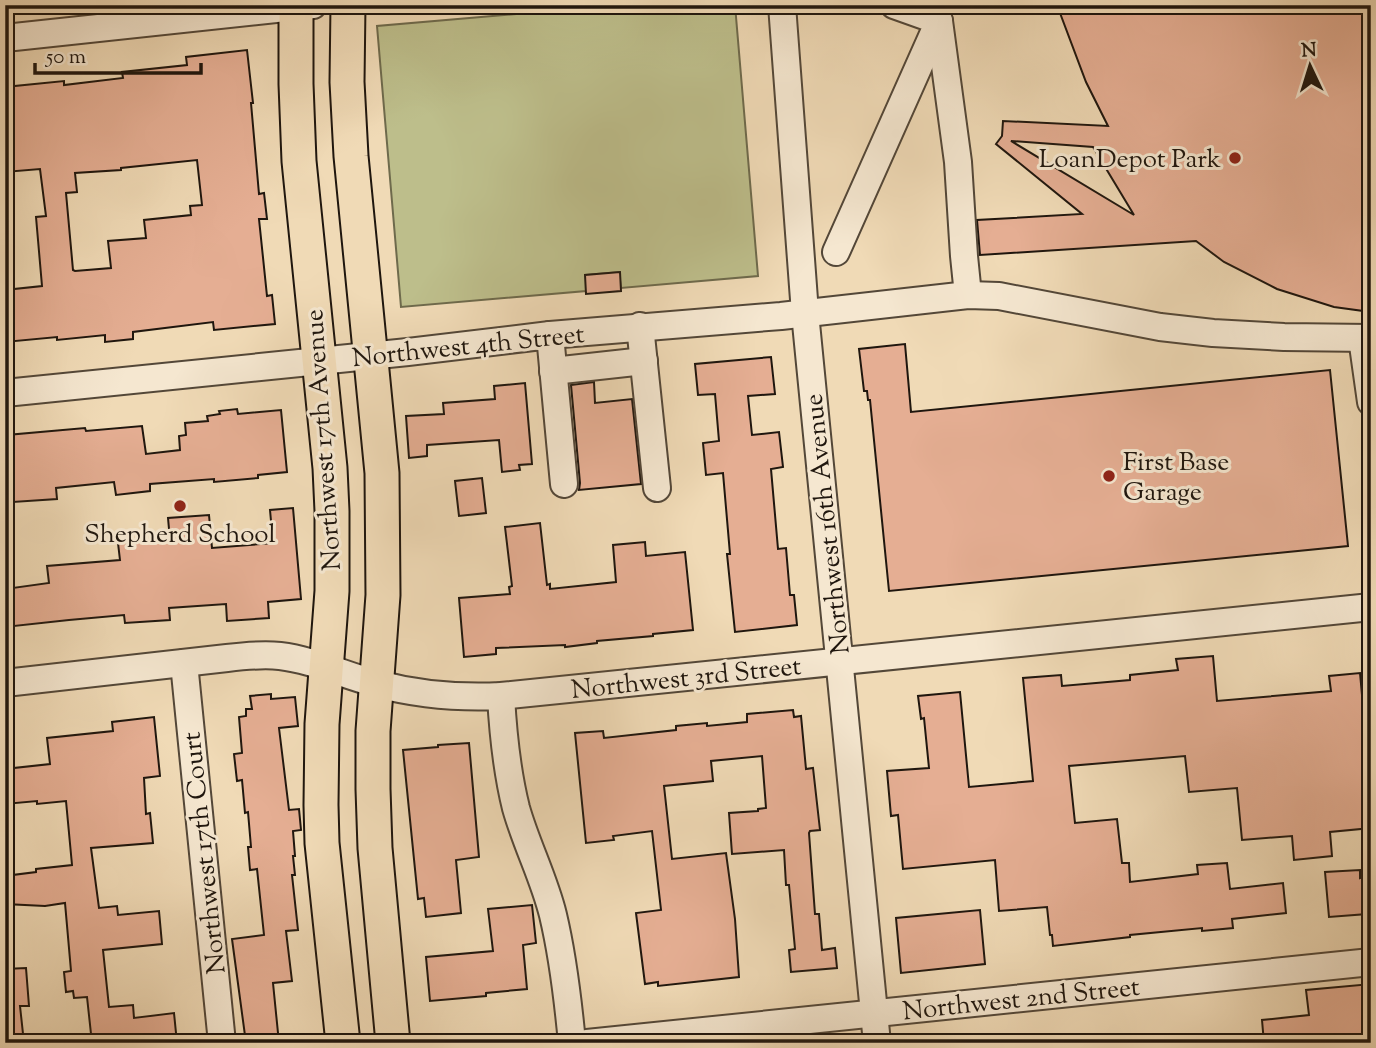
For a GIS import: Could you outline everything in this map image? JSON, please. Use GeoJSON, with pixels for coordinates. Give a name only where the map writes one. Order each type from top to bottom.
{"type":"FeatureCollection","features":[{"type":"Feature","properties":{"kind":"main road","name":"Northwest 17th Avenue"},"geometry":{"type":"LineString","coordinates":[[348,5],[347,82],[351,156],[381,459],[383,595],[376,684],[373,818],[393,1043]]}},
{"type":"Feature","properties":{"kind":"main road","name":"Northwest 17th Avenue"},"geometry":{"type":"LineString","coordinates":[[302,6],[296,84],[299,161],[320,361],[332,511],[332,591],[322,724],[322,843],[344,1043]]}},
{"type":"Feature","properties":{"kind":"street","name":"Northwest 16th Avenue"},"geometry":{"type":"LineString","coordinates":[[782,5],[805,313],[877,1043]]}},
{"type":"Feature","properties":{"kind":"street"},"geometry":{"type":"LineString","coordinates":[[894,5],[941,10]]}},
{"type":"Feature","properties":{"kind":"street"},"geometry":{"type":"LineString","coordinates":[[5,38],[302,6]]}},
{"type":"Feature","properties":{"kind":"street"},"geometry":{"type":"LineString","coordinates":[[836,253],[941,10]]}},
{"type":"Feature","properties":{"kind":"street"},"geometry":{"type":"LineString","coordinates":[[941,10],[958,162],[968,295]]}},
{"type":"Feature","properties":{"kind":"street","name":"Northwest 4th Street"},"geometry":{"type":"LineString","coordinates":[[5,393],[550,335],[805,313],[968,295],[999,296],[1160,327],[1213,333],[1366,338]]}},
{"type":"Feature","properties":{"kind":"street"},"geometry":{"type":"LineString","coordinates":[[640,326],[657,488]]}},
{"type":"Feature","properties":{"kind":"street"},"geometry":{"type":"LineString","coordinates":[[550,335],[565,484]]}},
{"type":"Feature","properties":{"kind":"street"},"geometry":{"type":"LineString","coordinates":[[1366,338],[1366,372],[1371,402]]}},
{"type":"Feature","properties":{"kind":"street"},"geometry":{"type":"LineString","coordinates":[[553,371],[644,361]]}},
{"type":"Feature","properties":{"kind":"street","name":"Northwest 3rd Street"},"geometry":{"type":"LineString","coordinates":[[5,683],[256,655],[277,656],[326,667],[376,684],[425,694],[449,697],[501,696],[1371,607]]}},
{"type":"Feature","properties":{"kind":"street","name":"Northwest 17th Court"},"geometry":{"type":"LineString","coordinates":[[184,663],[222,1043]]}},
{"type":"Feature","properties":{"kind":"street"},"geometry":{"type":"LineString","coordinates":[[501,696],[510,783],[553,913],[568,991],[572,1043]]}},
{"type":"Feature","properties":{"kind":"street","name":"Northwest 2nd Street"},"geometry":{"type":"LineString","coordinates":[[587,1043],[1371,962]]}},
{"type":"Feature","properties":{"kind":"green space"},"geometry":{"type":"Polygon","coordinates":[[[619,5],[735,5],[758,276],[621,288],[619,272],[586,275],[586,291],[401,307],[377,26],[619,5]]]}},
{"type":"Feature","properties":{"kind":"building","name":"LoanDepot Park"},"geometry":{"type":"Polygon","coordinates":[[[1057,5],[1371,5],[1371,312],[1334,307],[1277,289],[1224,262],[1196,241],[980,255],[977,220],[1082,214],[996,144],[1002,136],[1003,121],[1108,126],[1086,82],[1057,5]],[[1011,141],[1134,215],[1093,147],[1011,141]]]}},
{"type":"Feature","properties":{"kind":"building"},"geometry":{"type":"Polygon","coordinates":[[[247,50],[259,194],[264,193],[267,219],[259,219],[267,296],[272,295],[275,324],[214,330],[213,322],[133,332],[133,339],[105,342],[105,335],[5,342],[5,290],[42,286],[36,217],[46,216],[40,169],[5,172],[5,87],[64,81],[64,85],[123,78],[122,72],[187,65],[186,57],[247,50]],[[197,160],[75,173],[77,192],[66,193],[73,270],[111,268],[108,241],[146,238],[144,220],[191,215],[190,206],[202,205],[197,160]]]}},
{"type":"Feature","properties":{"kind":"building"},"geometry":{"type":"Polygon","coordinates":[[[620,272],[621,291],[586,294],[585,275],[620,272]]]}},
{"type":"Feature","properties":{"kind":"building","name":"First Base Garage"},"geometry":{"type":"Polygon","coordinates":[[[905,344],[911,412],[1330,370],[1348,546],[889,591],[870,400],[867,391],[864,391],[859,349],[905,344]]]}},
{"type":"Feature","properties":{"kind":"building"},"geometry":{"type":"Polygon","coordinates":[[[771,357],[775,394],[748,396],[752,435],[779,432],[783,467],[771,469],[778,549],[786,548],[790,595],[794,595],[797,625],[735,632],[727,554],[730,554],[723,473],[706,475],[703,443],[719,441],[715,394],[698,395],[695,364],[771,357]]]}},
{"type":"Feature","properties":{"kind":"building"},"geometry":{"type":"Polygon","coordinates":[[[594,382],[595,403],[632,399],[641,484],[579,490],[571,385],[594,382]]]}},
{"type":"Feature","properties":{"kind":"building"},"geometry":{"type":"Polygon","coordinates":[[[525,383],[532,464],[519,465],[520,470],[502,472],[499,440],[427,445],[427,456],[409,458],[406,416],[444,414],[443,403],[495,399],[494,386],[525,383]]]}},
{"type":"Feature","properties":{"kind":"building"},"geometry":{"type":"Polygon","coordinates":[[[237,409],[238,414],[281,410],[287,472],[214,482],[214,479],[150,484],[150,491],[116,495],[114,482],[56,488],[57,499],[13,502],[7,435],[142,426],[146,454],[180,450],[179,436],[186,435],[185,423],[208,421],[207,416],[220,414],[219,411],[237,409]]]}},
{"type":"Feature","properties":{"kind":"building"},"geometry":{"type":"Polygon","coordinates":[[[482,478],[486,513],[459,516],[455,481],[482,478]]]}},
{"type":"Feature","properties":{"kind":"building"},"geometry":{"type":"Polygon","coordinates":[[[293,508],[301,599],[268,602],[269,618],[227,621],[226,604],[169,608],[170,620],[125,623],[124,615],[5,627],[5,589],[49,583],[47,566],[120,560],[118,543],[170,540],[168,518],[209,515],[212,548],[273,543],[270,510],[293,508]]]}},
{"type":"Feature","properties":{"kind":"building"},"geometry":{"type":"Polygon","coordinates":[[[540,523],[547,585],[550,584],[550,589],[616,582],[613,545],[645,542],[646,556],[685,552],[693,630],[565,647],[496,648],[496,654],[464,657],[459,598],[510,594],[509,587],[512,586],[505,527],[540,523]]]}},
{"type":"Feature","properties":{"kind":"building"},"geometry":{"type":"Polygon","coordinates":[[[1213,656],[1217,701],[1331,691],[1329,676],[1360,673],[1371,794],[1371,828],[1330,832],[1332,856],[1294,860],[1292,836],[1242,840],[1237,788],[1189,792],[1185,756],[1069,766],[1075,823],[1117,819],[1122,863],[1129,863],[1130,882],[1198,874],[1197,865],[1227,863],[1230,889],[1283,883],[1286,913],[1232,919],[1233,928],[1202,931],[1202,928],[1130,935],[1053,946],[1047,907],[999,911],[995,860],[903,869],[898,815],[891,816],[887,771],[929,768],[924,718],[921,719],[918,696],[960,692],[969,787],[1033,781],[1023,678],[1061,675],[1062,686],[1130,680],[1130,675],[1178,670],[1176,659],[1213,656]]]}},
{"type":"Feature","properties":{"kind":"building"},"geometry":{"type":"Polygon","coordinates":[[[271,694],[271,699],[295,697],[298,726],[279,728],[289,810],[299,809],[301,830],[293,831],[295,875],[292,875],[298,930],[286,931],[292,981],[273,983],[279,1043],[246,1043],[232,939],[264,935],[257,869],[250,870],[248,812],[245,813],[242,780],[237,781],[234,754],[242,753],[239,717],[246,716],[246,709],[252,709],[250,696],[271,694]]]}},
{"type":"Feature","properties":{"kind":"building"},"geometry":{"type":"Polygon","coordinates":[[[793,710],[794,717],[801,716],[806,769],[813,768],[820,830],[809,833],[815,914],[819,914],[822,950],[835,948],[837,968],[791,972],[789,950],[795,949],[784,850],[732,854],[729,813],[766,808],[762,756],[711,761],[713,781],[664,786],[672,859],[726,853],[739,977],[658,986],[658,982],[645,984],[636,913],[661,910],[652,831],[586,843],[575,733],[603,731],[604,738],[676,730],[676,726],[747,722],[747,714],[793,710]]]}},
{"type":"Feature","properties":{"kind":"building"},"geometry":{"type":"Polygon","coordinates":[[[154,717],[160,776],[144,778],[146,814],[150,813],[153,843],[91,848],[99,908],[117,906],[118,915],[159,911],[162,944],[103,950],[109,1007],[133,1005],[134,1018],[174,1013],[177,1043],[92,1043],[87,997],[74,998],[73,991],[66,992],[64,972],[71,971],[65,903],[45,906],[5,904],[5,876],[72,865],[66,801],[5,804],[5,769],[50,764],[47,738],[113,731],[112,722],[154,717]]]}},
{"type":"Feature","properties":{"kind":"building"},"geometry":{"type":"Polygon","coordinates":[[[469,743],[479,857],[456,860],[461,913],[426,917],[424,898],[418,899],[403,750],[469,743]]]}},
{"type":"Feature","properties":{"kind":"building"},"geometry":{"type":"Polygon","coordinates":[[[1360,870],[1360,878],[1363,877],[1364,881],[1371,880],[1371,907],[1366,908],[1367,914],[1329,917],[1325,872],[1360,870]]]}},
{"type":"Feature","properties":{"kind":"building"},"geometry":{"type":"Polygon","coordinates":[[[532,905],[536,943],[523,945],[527,989],[430,1001],[426,957],[493,951],[488,909],[532,905]]]}},
{"type":"Feature","properties":{"kind":"building"},"geometry":{"type":"Polygon","coordinates":[[[980,910],[985,964],[901,973],[896,918],[980,910]]]}},
{"type":"Feature","properties":{"kind":"building"},"geometry":{"type":"Polygon","coordinates":[[[26,968],[29,1006],[20,1006],[24,1043],[5,1043],[5,969],[26,968]]]}},
{"type":"Feature","properties":{"kind":"building"},"geometry":{"type":"Polygon","coordinates":[[[1371,984],[1371,1043],[1264,1043],[1262,1020],[1309,1015],[1306,990],[1371,984]]]}},
{"type":"Feature","properties":{"kind":"place","name":"LoanDepot Park"},"geometry":{"type":"Point","coordinates":[1235,158]}},
{"type":"Feature","properties":{"kind":"place","name":"First Base Garage"},"geometry":{"type":"Point","coordinates":[1109,476]}},
{"type":"Feature","properties":{"kind":"place","name":"Shepherd School"},"geometry":{"type":"Point","coordinates":[180,506]}}]}
